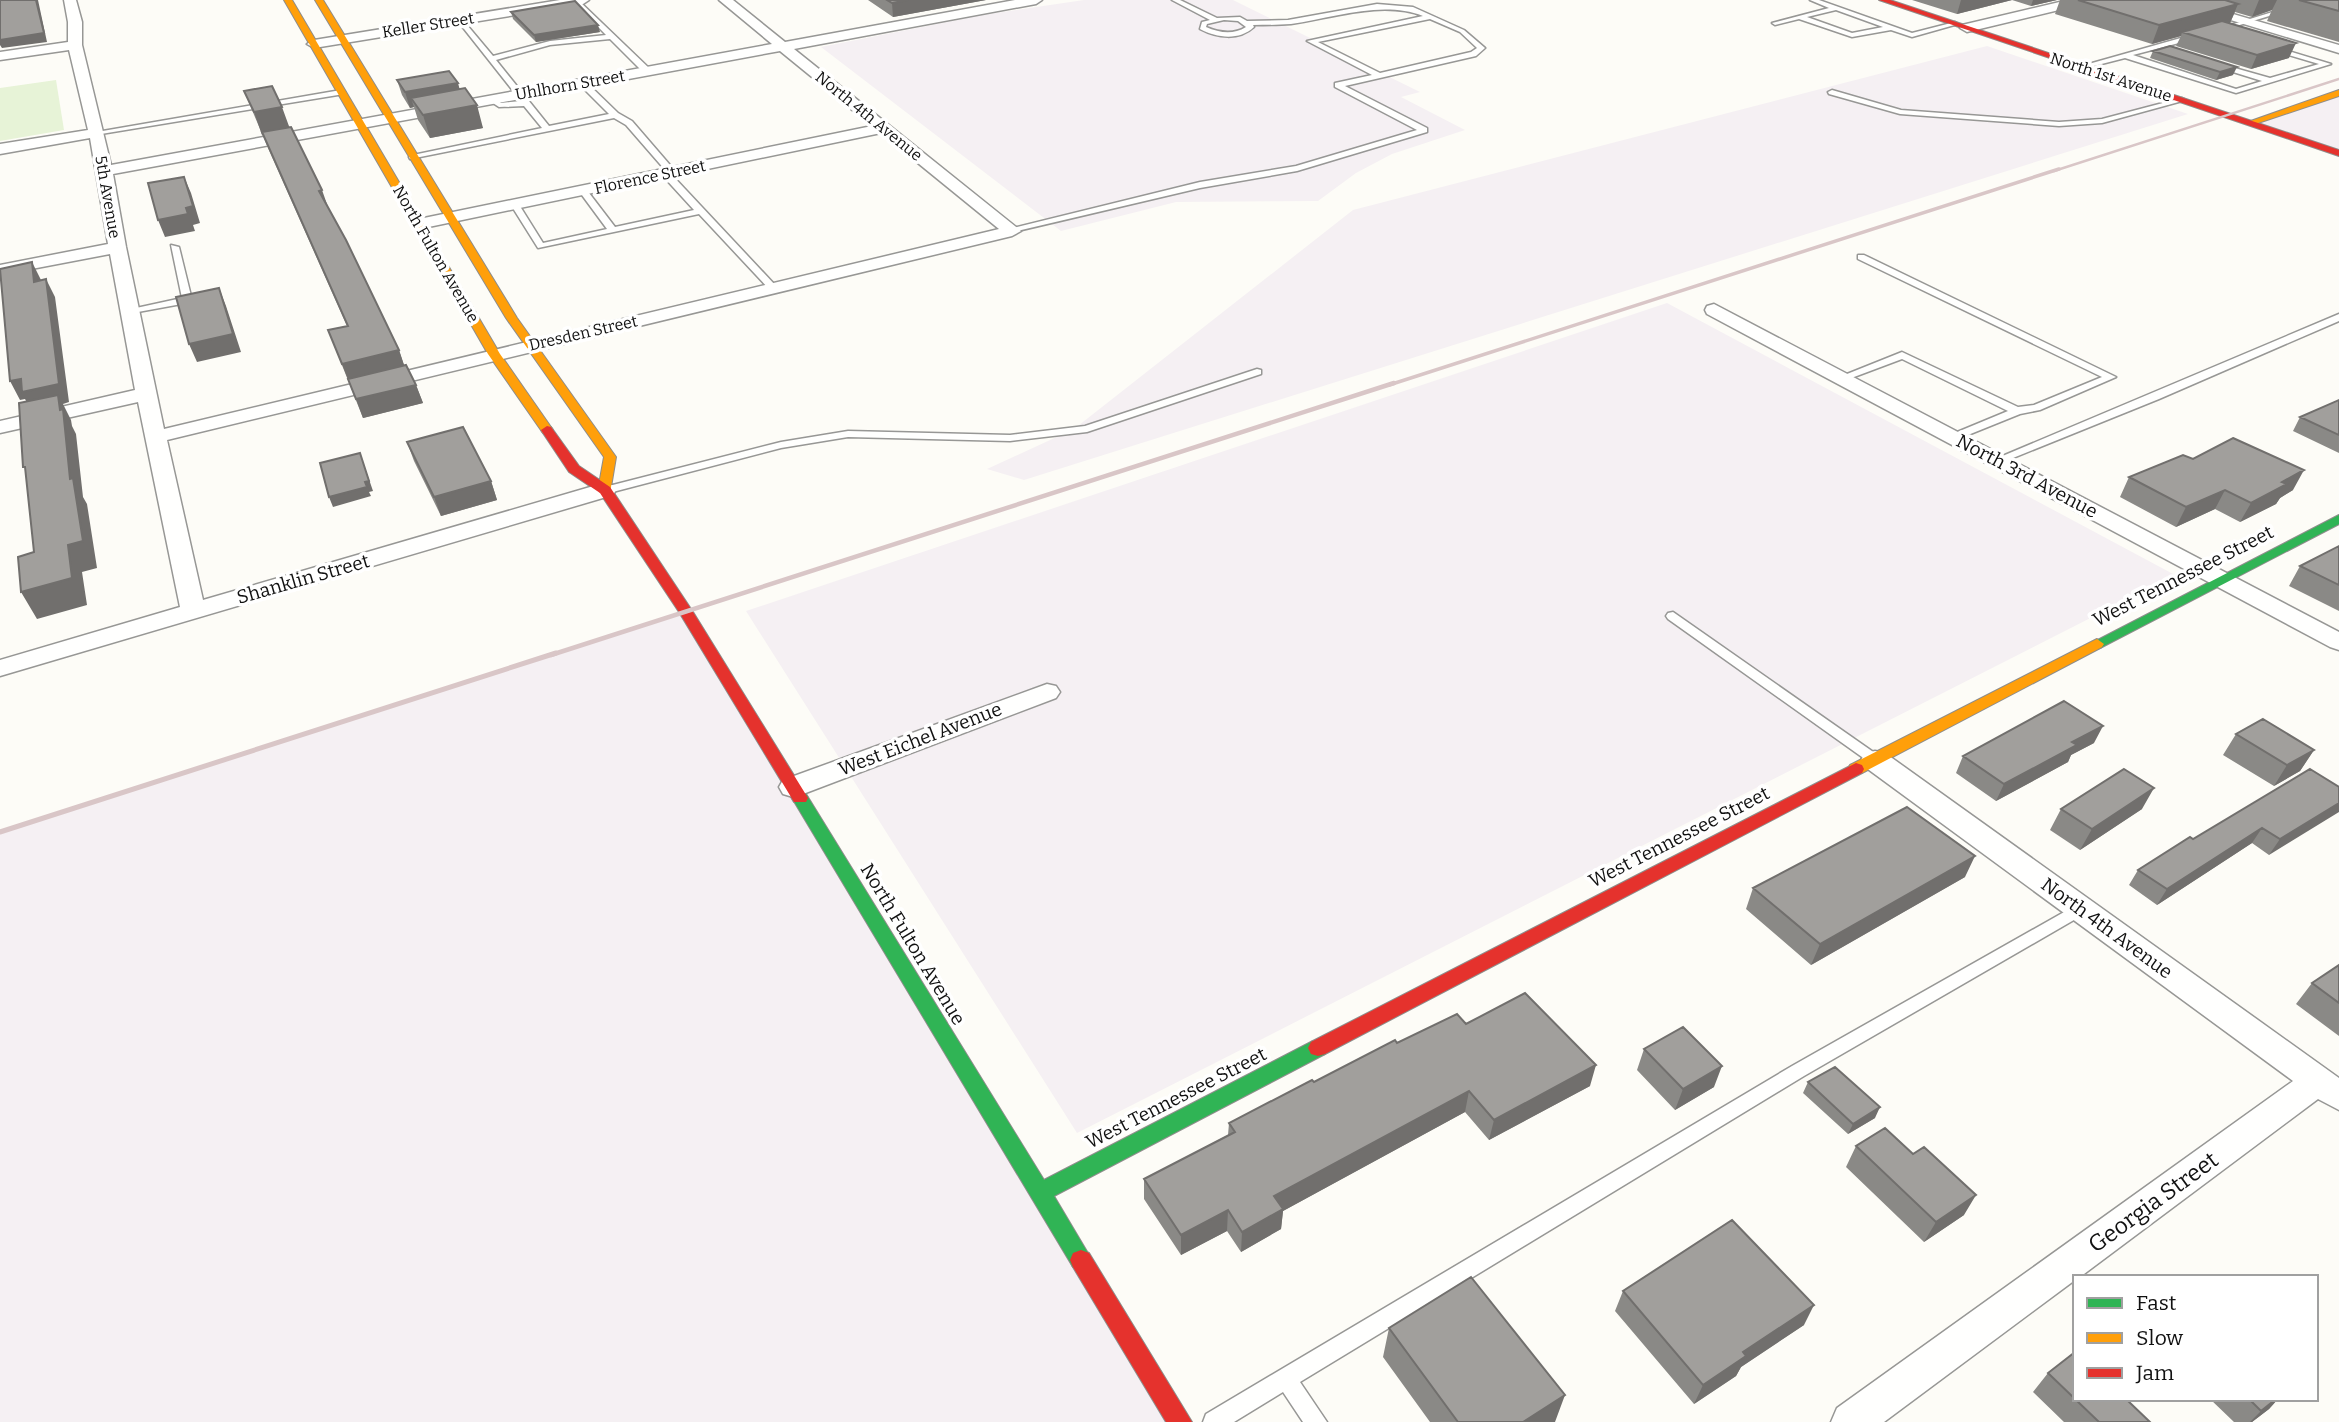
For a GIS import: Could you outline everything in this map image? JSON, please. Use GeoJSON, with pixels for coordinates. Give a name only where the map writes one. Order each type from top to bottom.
{"type":"FeatureCollection","features":[{"type":"Feature","properties":{"kind":"main road","name":"North Fulton Avenue"},"geometry":{"type":"LineString","coordinates":[[288,0],[494,354],[575,469],[605,491],[686,612],[1180,1422]]}},
{"type":"Feature","properties":{"kind":"main road","name":"North Fulton Avenue"},"geometry":{"type":"LineString","coordinates":[[319,0],[449,218],[531,345],[610,457],[605,491]]}},
{"type":"Feature","properties":{"kind":"main road","name":"North 1st Avenue"},"geometry":{"type":"LineString","coordinates":[[1883,0],[2339,153]]}},
{"type":"Feature","properties":{"kind":"main road"},"geometry":{"type":"LineString","coordinates":[[2249,123],[2339,93]]}},
{"type":"Feature","properties":{"kind":"main road","name":"West Tennessee Street"},"geometry":{"type":"LineString","coordinates":[[1039,1193],[2339,519]]}},
{"type":"Feature","properties":{"kind":"street","name":"5th Avenue"},"geometry":{"type":"LineString","coordinates":[[70,0],[75,22],[75,45],[105,171],[146,394]]}},
{"type":"Feature","properties":{"kind":"street","name":"North 4th Avenue"},"geometry":{"type":"LineString","coordinates":[[725,0],[1012,231]]}},
{"type":"Feature","properties":{"kind":"street","name":"Uhlhorn Street"},"geometry":{"type":"LineString","coordinates":[[105,171],[493,99],[523,99],[582,83],[783,46],[992,3],[1036,0]]}},
{"type":"Feature","properties":{"kind":"street"},"geometry":{"type":"LineString","coordinates":[[1961,26],[2084,0]]}},
{"type":"Feature","properties":{"kind":"street"},"geometry":{"type":"LineString","coordinates":[[2171,0],[2339,49]]}},
{"type":"Feature","properties":{"kind":"street","name":"Keller Street"},"geometry":{"type":"LineString","coordinates":[[314,44],[579,1]]}},
{"type":"Feature","properties":{"kind":"street"},"geometry":{"type":"LineString","coordinates":[[0,56],[75,45]]}},
{"type":"Feature","properties":{"kind":"street","name":"Florence Street"},"geometry":{"type":"LineString","coordinates":[[419,224],[882,128]]}},
{"type":"Feature","properties":{"kind":"street"},"geometry":{"type":"LineString","coordinates":[[0,149],[95,133]]}},
{"type":"Feature","properties":{"kind":"street","name":"Dresden Street"},"geometry":{"type":"LineString","coordinates":[[155,437],[1012,231]]}},
{"type":"Feature","properties":{"kind":"street"},"geometry":{"type":"LineString","coordinates":[[0,270],[117,247]]}},
{"type":"Feature","properties":{"kind":"street","name":"North 3rd Avenue"},"geometry":{"type":"LineString","coordinates":[[1714,310],[2339,642]]}},
{"type":"Feature","properties":{"kind":"street"},"geometry":{"type":"LineString","coordinates":[[0,427],[146,394],[193,611]]}},
{"type":"Feature","properties":{"kind":"street","name":"Shanklin Street"},"geometry":{"type":"LineString","coordinates":[[0,668],[605,491]]}},
{"type":"Feature","properties":{"kind":"street","name":"West Eichel Avenue"},"geometry":{"type":"LineString","coordinates":[[793,787],[1047,692]]}},
{"type":"Feature","properties":{"kind":"street","name":"North 4th Avenue"},"geometry":{"type":"LineString","coordinates":[[1875,760],[2329,1089]]}},
{"type":"Feature","properties":{"kind":"street","name":"Georgia Street"},"geometry":{"type":"LineString","coordinates":[[1852,1422],[2329,1089]]}},
{"type":"Feature","properties":{"kind":"lane"},"geometry":{"type":"LineString","coordinates":[[1175,0],[1214,19]]}},
{"type":"Feature","properties":{"kind":"lane"},"geometry":{"type":"LineString","coordinates":[[1813,0],[1912,35],[1961,26]]}},
{"type":"Feature","properties":{"kind":"lane"},"geometry":{"type":"LineString","coordinates":[[2082,67],[2319,0]]}},
{"type":"Feature","properties":{"kind":"lane"},"geometry":{"type":"LineString","coordinates":[[579,1],[611,37],[647,71]]}},
{"type":"Feature","properties":{"kind":"lane"},"geometry":{"type":"LineString","coordinates":[[1012,231],[1200,185],[1297,168],[1424,130],[1338,85],[1473,54],[1480,48],[1462,31],[1413,9],[1377,6],[1288,22],[1248,23],[1232,18],[1214,19],[1204,23],[1202,27],[1217,33],[1232,34],[1250,29],[1248,23]]}},
{"type":"Feature","properties":{"kind":"lane"},"geometry":{"type":"LineString","coordinates":[[1775,23],[1837,8]]}},
{"type":"Feature","properties":{"kind":"lane"},"geometry":{"type":"LineString","coordinates":[[1380,76],[1311,41],[1430,16]]}},
{"type":"Feature","properties":{"kind":"lane"},"geometry":{"type":"LineString","coordinates":[[1799,17],[1852,35],[1891,28]]}},
{"type":"Feature","properties":{"kind":"lane"},"geometry":{"type":"LineString","coordinates":[[460,20],[547,129]]}},
{"type":"Feature","properties":{"kind":"lane"},"geometry":{"type":"LineString","coordinates":[[2215,30],[2228,34]]}},
{"type":"Feature","properties":{"kind":"lane"},"geometry":{"type":"LineString","coordinates":[[491,59],[517,50],[582,37],[611,37]]}},
{"type":"Feature","properties":{"kind":"lane"},"geometry":{"type":"LineString","coordinates":[[2124,55],[2236,92],[2327,64],[2265,45]]}},
{"type":"Feature","properties":{"kind":"lane"},"geometry":{"type":"LineString","coordinates":[[2159,46],[2181,52]]}},
{"type":"Feature","properties":{"kind":"lane"},"geometry":{"type":"LineString","coordinates":[[2158,66],[2171,62]]}},
{"type":"Feature","properties":{"kind":"lane"},"geometry":{"type":"LineString","coordinates":[[2211,64],[2271,81]]}},
{"type":"Feature","properties":{"kind":"lane"},"geometry":{"type":"LineString","coordinates":[[2180,73],[2193,70]]}},
{"type":"Feature","properties":{"kind":"lane"},"geometry":{"type":"LineString","coordinates":[[2202,80],[2214,77]]}},
{"type":"Feature","properties":{"kind":"lane"},"geometry":{"type":"LineString","coordinates":[[582,83],[615,115],[629,123],[700,211],[773,288]]}},
{"type":"Feature","properties":{"kind":"lane"},"geometry":{"type":"LineString","coordinates":[[95,133],[341,92]]}},
{"type":"Feature","properties":{"kind":"lane"},"geometry":{"type":"LineString","coordinates":[[1832,92],[1900,112],[2059,124],[2102,121],[2182,100]]}},
{"type":"Feature","properties":{"kind":"lane"},"geometry":{"type":"LineString","coordinates":[[414,157],[615,115]]}},
{"type":"Feature","properties":{"kind":"lane"},"geometry":{"type":"LineString","coordinates":[[583,191],[613,230]]}},
{"type":"Feature","properties":{"kind":"lane"},"geometry":{"type":"LineString","coordinates":[[515,205],[541,246],[700,211]]}},
{"type":"Feature","properties":{"kind":"lane"},"geometry":{"type":"LineString","coordinates":[[131,312],[187,300],[174,247]]}},
{"type":"Feature","properties":{"kind":"lane"},"geometry":{"type":"LineString","coordinates":[[1861,257],[2111,377],[2036,408],[2017,411],[1954,437]]}},
{"type":"Feature","properties":{"kind":"lane"},"geometry":{"type":"LineString","coordinates":[[1999,460],[2179,387],[2339,317]]}},
{"type":"Feature","properties":{"kind":"lane"},"geometry":{"type":"LineString","coordinates":[[1842,378],[1902,355],[2017,411]]}},
{"type":"Feature","properties":{"kind":"lane"},"geometry":{"type":"LineString","coordinates":[[605,491],[781,445],[848,434],[1010,438],[1087,429],[1257,372]]}},
{"type":"Feature","properties":{"kind":"lane"},"geometry":{"type":"LineString","coordinates":[[1673,616],[1875,760]]}},
{"type":"Feature","properties":{"kind":"lane"},"geometry":{"type":"LineString","coordinates":[[1214,1422],[1798,1071],[2080,909]]}},
{"type":"Feature","properties":{"kind":"lane"},"geometry":{"type":"LineString","coordinates":[[1286,1379],[1316,1422]]}},
{"type":"Feature","properties":{"kind":"shaded area"},"geometry":{"type":"Polygon","coordinates":[[[1084,0],[1233,0],[1420,92],[1401,97],[1465,130],[1392,154],[1356,173],[1318,201],[1176,202],[1061,231],[821,47],[982,15],[1084,0]]]}},
{"type":"Feature","properties":{"kind":"shaded area"},"geometry":{"type":"Polygon","coordinates":[[[1987,46],[2188,114],[1024,480],[987,469],[1074,429],[1353,210],[1987,46]]]}},
{"type":"Feature","properties":{"kind":"shaded area"},"geometry":{"type":"Polygon","coordinates":[[[2339,94],[2339,153],[2249,123],[2339,94]]]}},
{"type":"Feature","properties":{"kind":"shaded area"},"geometry":{"type":"Polygon","coordinates":[[[1667,303],[2175,575],[1077,1133],[746,611],[1667,303]]]}},
{"type":"Feature","properties":{"kind":"shaded area"},"geometry":{"type":"Polygon","coordinates":[[[686,612],[1180,1422],[0,1422],[0,833],[686,612]]]}},
{"type":"Feature","properties":{"kind":"green space"},"geometry":{"type":"Polygon","coordinates":[[[56,80],[64,130],[0,141],[0,88],[56,80]]]}},
{"type":"Feature","properties":{"kind":"building"},"geometry":{"type":"Polygon","coordinates":[[[0,0],[36,0],[44,33],[0,40],[0,0]]]}},
{"type":"Feature","properties":{"kind":"building"},"geometry":{"type":"Polygon","coordinates":[[[887,0],[908,0],[892,3],[887,0]]]}},
{"type":"Feature","properties":{"kind":"building"},"geometry":{"type":"Polygon","coordinates":[[[2078,0],[2225,0],[2238,4],[2159,25],[2078,0]]]}},
{"type":"Feature","properties":{"kind":"building"},"geometry":{"type":"Polygon","coordinates":[[[2299,0],[2339,0],[2339,11],[2299,0]]]}},
{"type":"Feature","properties":{"kind":"building"},"geometry":{"type":"Polygon","coordinates":[[[575,1],[598,25],[534,35],[511,12],[575,1]]]}},
{"type":"Feature","properties":{"kind":"building"},"geometry":{"type":"Polygon","coordinates":[[[2222,21],[2296,43],[2257,55],[2182,32],[2222,21]]]}},
{"type":"Feature","properties":{"kind":"building"},"geometry":{"type":"Polygon","coordinates":[[[2170,46],[2237,67],[2220,72],[2153,51],[2170,46]]]}},
{"type":"Feature","properties":{"kind":"building"},"geometry":{"type":"Polygon","coordinates":[[[449,71],[458,83],[405,92],[397,80],[449,71]]]}},
{"type":"Feature","properties":{"kind":"building"},"geometry":{"type":"Polygon","coordinates":[[[272,86],[282,107],[254,112],[244,91],[272,86]]]}},
{"type":"Feature","properties":{"kind":"building"},"geometry":{"type":"Polygon","coordinates":[[[465,88],[477,105],[423,115],[411,98],[465,88]]]}},
{"type":"Feature","properties":{"kind":"building"},"geometry":{"type":"Polygon","coordinates":[[[291,127],[322,190],[319,191],[399,350],[342,364],[328,330],[348,326],[262,132],[291,127]]]}},
{"type":"Feature","properties":{"kind":"building"},"geometry":{"type":"Polygon","coordinates":[[[184,177],[193,206],[186,208],[188,214],[158,220],[148,183],[184,177]]]}},
{"type":"Feature","properties":{"kind":"building"},"geometry":{"type":"Polygon","coordinates":[[[32,262],[34,282],[46,279],[59,384],[22,392],[21,379],[10,381],[0,269],[32,262]]]}},
{"type":"Feature","properties":{"kind":"building"},"geometry":{"type":"Polygon","coordinates":[[[219,288],[233,334],[189,344],[176,297],[219,288]]]}},
{"type":"Feature","properties":{"kind":"building"},"geometry":{"type":"Polygon","coordinates":[[[406,365],[416,385],[356,399],[348,379],[406,365]]]}},
{"type":"Feature","properties":{"kind":"building"},"geometry":{"type":"Polygon","coordinates":[[[58,395],[60,410],[63,409],[70,479],[73,478],[83,541],[68,545],[72,578],[21,592],[18,557],[34,552],[23,467],[19,403],[58,395]]]}},
{"type":"Feature","properties":{"kind":"building"},"geometry":{"type":"Polygon","coordinates":[[[2339,400],[2339,435],[2300,417],[2339,400]]]}},
{"type":"Feature","properties":{"kind":"building"},"geometry":{"type":"Polygon","coordinates":[[[463,427],[491,481],[434,497],[407,442],[463,427]]]}},
{"type":"Feature","properties":{"kind":"building"},"geometry":{"type":"Polygon","coordinates":[[[2233,438],[2304,470],[2282,482],[2287,484],[2251,503],[2225,490],[2186,507],[2129,477],[2183,455],[2193,459],[2233,438]]]}},
{"type":"Feature","properties":{"kind":"building"},"geometry":{"type":"Polygon","coordinates":[[[360,453],[369,481],[365,482],[367,487],[329,497],[320,463],[360,453]]]}},
{"type":"Feature","properties":{"kind":"building"},"geometry":{"type":"Polygon","coordinates":[[[2339,546],[2339,585],[2300,566],[2339,546]]]}},
{"type":"Feature","properties":{"kind":"building"},"geometry":{"type":"Polygon","coordinates":[[[2064,701],[2103,726],[2072,742],[2077,745],[2004,784],[1963,756],[2064,701]]]}},
{"type":"Feature","properties":{"kind":"building"},"geometry":{"type":"Polygon","coordinates":[[[2263,719],[2314,750],[2287,765],[2236,734],[2263,719]]]}},
{"type":"Feature","properties":{"kind":"building"},"geometry":{"type":"Polygon","coordinates":[[[2124,769],[2154,788],[2092,829],[2061,809],[2124,769]]]}},
{"type":"Feature","properties":{"kind":"building"},"geometry":{"type":"Polygon","coordinates":[[[2310,769],[2339,787],[2339,803],[2280,839],[2262,828],[2167,889],[2138,870],[2190,837],[2193,839],[2310,769]]]}},
{"type":"Feature","properties":{"kind":"building"},"geometry":{"type":"Polygon","coordinates":[[[1907,807],[1975,856],[1820,944],[1753,888],[1907,807]]]}},
{"type":"Feature","properties":{"kind":"building"},"geometry":{"type":"Polygon","coordinates":[[[2339,965],[2339,1003],[2312,983],[2339,965]]]}},
{"type":"Feature","properties":{"kind":"building"},"geometry":{"type":"Polygon","coordinates":[[[1525,993],[1596,1065],[1494,1120],[1469,1091],[1274,1196],[1283,1209],[1242,1232],[1228,1210],[1181,1235],[1144,1179],[1235,1132],[1229,1123],[1312,1080],[1314,1082],[1395,1040],[1397,1043],[1457,1014],[1466,1024],[1525,993]]]}},
{"type":"Feature","properties":{"kind":"building"},"geometry":{"type":"Polygon","coordinates":[[[1683,1027],[1722,1066],[1683,1089],[1644,1049],[1683,1027]]]}},
{"type":"Feature","properties":{"kind":"building"},"geometry":{"type":"Polygon","coordinates":[[[1835,1067],[1880,1107],[1853,1124],[1808,1082],[1835,1067]]]}},
{"type":"Feature","properties":{"kind":"building"},"geometry":{"type":"Polygon","coordinates":[[[1885,1128],[1913,1154],[1924,1147],[1976,1195],[1936,1222],[1856,1146],[1885,1128]]]}},
{"type":"Feature","properties":{"kind":"building"},"geometry":{"type":"Polygon","coordinates":[[[1732,1220],[1814,1305],[1743,1352],[1746,1356],[1703,1385],[1623,1291],[1732,1220]]]}},
{"type":"Feature","properties":{"kind":"building"},"geometry":{"type":"Polygon","coordinates":[[[1471,1277],[1565,1395],[1523,1422],[1458,1422],[1389,1328],[1471,1277]]]}},
{"type":"Feature","properties":{"kind":"building"},"geometry":{"type":"Polygon","coordinates":[[[2073,1354],[2073,1397],[2048,1373],[2073,1354]]]}},
{"type":"Feature","properties":{"kind":"building"},"geometry":{"type":"Polygon","coordinates":[[[2077,1401],[2128,1401],[2150,1422],[2099,1422],[2077,1401]]]}},
{"type":"Feature","properties":{"kind":"building"},"geometry":{"type":"Polygon","coordinates":[[[2251,1401],[2274,1401],[2261,1411],[2251,1401]]]}},
{"type":"Feature","properties":{"kind":"railway"},"geometry":{"type":"LineString","coordinates":[[2054,171],[2339,79]]}},
{"type":"Feature","properties":{"kind":"railway"},"geometry":{"type":"LineString","coordinates":[[1389,385],[2059,169]]}},
{"type":"Feature","properties":{"kind":"railway"},"geometry":{"type":"LineString","coordinates":[[551,655],[1394,383]]}},
{"type":"Feature","properties":{"kind":"railway"},"geometry":{"type":"LineString","coordinates":[[0,832],[556,653]]}},
{"type":"Feature","properties":{"kind":"traffic: fast"},"geometry":{"type":"LineString","coordinates":[[2097,644],[2339,519]]}},
{"type":"Feature","properties":{"kind":"traffic: fast"},"geometry":{"type":"LineString","coordinates":[[800,798],[1081,1260]]}},
{"type":"Feature","properties":{"kind":"traffic: fast"},"geometry":{"type":"LineString","coordinates":[[1039,1193],[1318,1048]]}},
{"type":"Feature","properties":{"kind":"traffic: slow"},"geometry":{"type":"LineString","coordinates":[[288,0],[494,354],[547,430]]}},
{"type":"Feature","properties":{"kind":"traffic: slow"},"geometry":{"type":"LineString","coordinates":[[319,0],[512,318],[610,457],[605,490]]}},
{"type":"Feature","properties":{"kind":"traffic: slow"},"geometry":{"type":"LineString","coordinates":[[2249,123],[2339,93]]}},
{"type":"Feature","properties":{"kind":"traffic: slow"},"geometry":{"type":"LineString","coordinates":[[1856,769],[2097,644]]}},
{"type":"Feature","properties":{"kind":"traffic: jam"},"geometry":{"type":"LineString","coordinates":[[1883,0],[2339,153]]}},
{"type":"Feature","properties":{"kind":"traffic: jam"},"geometry":{"type":"LineString","coordinates":[[547,430],[574,469],[605,490],[686,612],[800,798]]}},
{"type":"Feature","properties":{"kind":"traffic: jam"},"geometry":{"type":"LineString","coordinates":[[1318,1048],[1856,769]]}},
{"type":"Feature","properties":{"kind":"traffic: jam"},"geometry":{"type":"LineString","coordinates":[[1081,1260],[1180,1422]]}}]}
